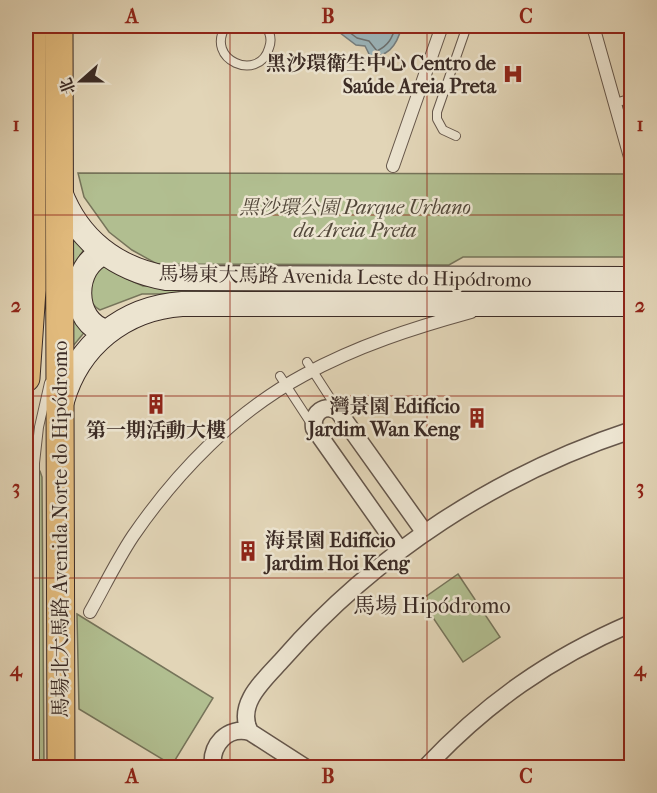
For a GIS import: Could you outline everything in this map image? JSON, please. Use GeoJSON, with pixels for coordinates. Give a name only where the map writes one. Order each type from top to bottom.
{"type":"FeatureCollection","features":[{"type":"Feature","properties":{"kind":"main road","name":"馬場北大馬路 Avenida Norte do Hipódromo"},"geometry":{"type":"LineString","coordinates":[[26,378],[33,290],[32,26]]}},
{"type":"Feature","properties":{"kind":"main road","name":"馬場北大馬路 Avenida Norte do Hipódromo"},"geometry":{"type":"LineString","coordinates":[[59,26],[61,768]]}},
{"type":"Feature","properties":{"kind":"main road","name":"馬場東大馬路 Avenida Leste do Hipódromo"},"geometry":{"type":"LineString","coordinates":[[60,192],[80,229],[104,253],[123,265],[144,273],[177,279],[632,279]]}},
{"type":"Feature","properties":{"kind":"main road"},"geometry":{"type":"LineString","coordinates":[[104,253],[93,258],[83,271],[80,282],[80,302],[89,322],[107,332]]}},
{"type":"Feature","properties":{"kind":"main road","name":"馬場東大馬路 Avenida Leste do Hipódromo"},"geometry":{"type":"LineString","coordinates":[[60,409],[74,370],[92,345],[123,320],[162,306],[182,304],[632,304]]}},
{"type":"Feature","properties":{"kind":"street"},"geometry":{"type":"LineString","coordinates":[[393,166],[442,26]]}},
{"type":"Feature","properties":{"kind":"street"},"geometry":{"type":"LineString","coordinates":[[593,26],[632,165]]}},
{"type":"Feature","properties":{"kind":"street","name":"馬場東大馬路 Avenida Leste do Hipódromo"},"geometry":{"type":"LineString","coordinates":[[286,381],[309,367],[415,328],[501,304]]}},
{"type":"Feature","properties":{"kind":"street","name":"馬場北大馬路 Avenida Norte do Hipódromo"},"geometry":{"type":"LineString","coordinates":[[90,612],[132,538],[168,489],[198,456],[286,381]]}},
{"type":"Feature","properties":{"kind":"street"},"geometry":{"type":"LineString","coordinates":[[400,550],[314,428],[314,418],[319,410],[329,407],[338,411],[425,533]]}},
{"type":"Feature","properties":{"kind":"street"},"geometry":{"type":"LineString","coordinates":[[250,732],[245,711],[256,690],[324,616],[400,550],[485,495],[534,469],[586,446],[632,430]]}},
{"type":"Feature","properties":{"kind":"street"},"geometry":{"type":"LineString","coordinates":[[425,768],[455,736],[521,682],[557,659],[632,623]]}},
{"type":"Feature","properties":{"kind":"street"},"geometry":{"type":"LineString","coordinates":[[213,768],[214,751],[220,740],[233,731],[250,732],[306,768]]}},
{"type":"Feature","properties":{"kind":"lane"},"geometry":{"type":"LineString","coordinates":[[226,26],[221,39],[225,55],[230,61],[246,66],[262,60],[267,54],[271,38],[265,26]]}},
{"type":"Feature","properties":{"kind":"lane"},"geometry":{"type":"LineString","coordinates":[[456,136],[443,130],[437,118],[437,112],[467,26]]}},
{"type":"Feature","properties":{"kind":"lane"},"geometry":{"type":"LineString","coordinates":[[615,103],[632,98]]}},
{"type":"Feature","properties":{"kind":"lane"},"geometry":{"type":"LineString","coordinates":[[35,768],[35,463],[41,415],[60,339]]}},
{"type":"Feature","properties":{"kind":"lane"},"geometry":{"type":"LineString","coordinates":[[309,367],[338,411]]}},
{"type":"Feature","properties":{"kind":"lane"},"geometry":{"type":"LineString","coordinates":[[286,381],[314,428]]}},
{"type":"Feature","properties":{"kind":"green space","name":"黑沙環公園 Parque Urbano da Areia Preta"},"geometry":{"type":"Polygon","coordinates":[[[78,173],[631,174],[631,257],[463,257],[449,265],[157,264],[132,250],[109,232],[84,197],[78,173]]]}},
{"type":"Feature","properties":{"kind":"green space"},"geometry":{"type":"Polygon","coordinates":[[[70,220],[89,243],[80,255],[73,278],[87,329],[69,351],[70,220]]]}},
{"type":"Feature","properties":{"kind":"green space"},"geometry":{"type":"Polygon","coordinates":[[[104,266],[143,286],[598,286],[601,293],[142,294],[100,310],[90,298],[89,287],[91,269],[104,266]]]}},
{"type":"Feature","properties":{"kind":"green space"},"geometry":{"type":"Polygon","coordinates":[[[37,470],[40,471],[42,477],[44,768],[34,767],[37,470]]]}},
{"type":"Feature","properties":{"kind":"green space"},"geometry":{"type":"Polygon","coordinates":[[[458,574],[500,637],[463,662],[421,600],[458,574]]]}},
{"type":"Feature","properties":{"kind":"green space"},"geometry":{"type":"Polygon","coordinates":[[[77,614],[213,698],[172,765],[79,709],[77,614]]]}},
{"type":"Feature","properties":{"kind":"water"},"geometry":{"type":"Polygon","coordinates":[[[331,26],[402,26],[390,50],[364,61],[369,54],[365,46],[356,45],[331,26]]]}},
{"type":"Feature","properties":{"kind":"place","name":"黑沙環衛生中心 Centro de Saúde Areia Preta"},"geometry":{"type":"Point","coordinates":[513,74]}},
{"type":"Feature","properties":{"kind":"place","name":"第一期活動大樓"},"geometry":{"type":"Point","coordinates":[156,404]}},
{"type":"Feature","properties":{"kind":"place","name":"灣景園 Edifício Jardim Wan Keng"},"geometry":{"type":"Point","coordinates":[477,418]}},
{"type":"Feature","properties":{"kind":"place","name":"海景園 Edifício Jardim Hoi Keng"},"geometry":{"type":"Point","coordinates":[248,551]}},
{"type":"Feature","properties":{"kind":"district","name":"馬場 Hipódromo"},"geometry":{"type":"Point","coordinates":[432,606]}}]}
